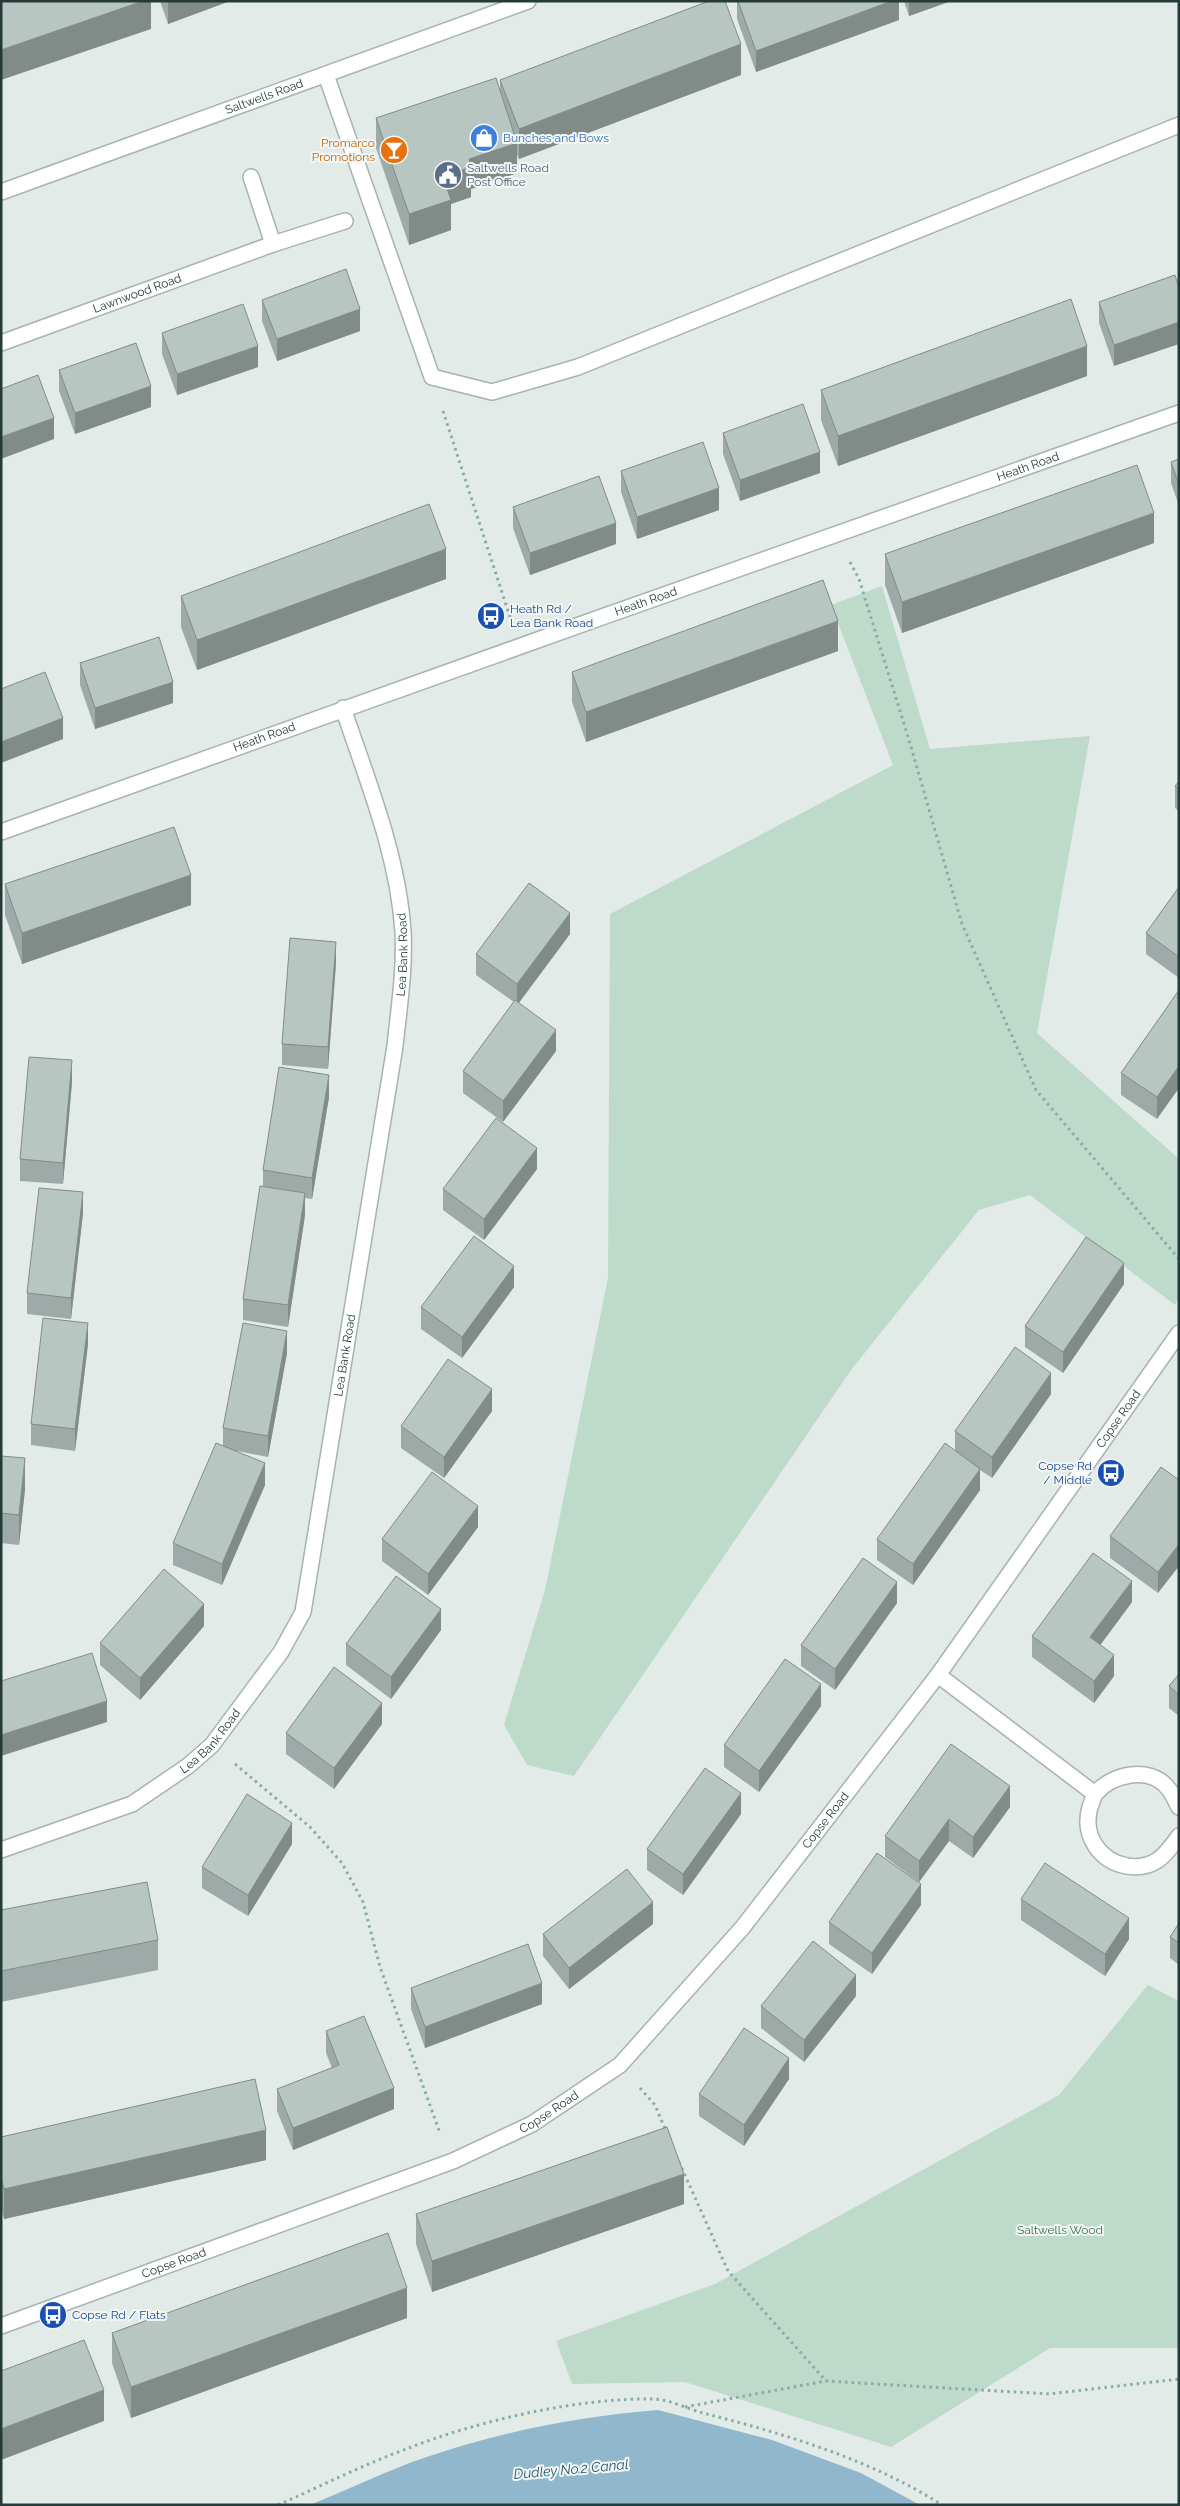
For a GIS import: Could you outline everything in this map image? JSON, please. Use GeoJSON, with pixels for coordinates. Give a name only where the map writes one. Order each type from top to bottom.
{"type":"FeatureCollection","features":[{"type":"Feature","properties":{"kind":"street","name":"Saltwells Road"},"geometry":{"type":"LineString","coordinates":[[1,192],[528,1]]}},
{"type":"Feature","properties":{"kind":"street"},"geometry":{"type":"LineString","coordinates":[[326,75],[432,377],[492,392],[578,367],[1179,126]]}},
{"type":"Feature","properties":{"kind":"street"},"geometry":{"type":"LineString","coordinates":[[251,177],[273,244]]}},
{"type":"Feature","properties":{"kind":"street","name":"Lawnwood Road"},"geometry":{"type":"LineString","coordinates":[[1,343],[273,244],[345,221]]}},
{"type":"Feature","properties":{"kind":"street","name":"Heath Road"},"geometry":{"type":"LineString","coordinates":[[1,832],[343,708],[520,648],[1179,414]]}},
{"type":"Feature","properties":{"kind":"street","name":"Lea Bank Road"},"geometry":{"type":"LineString","coordinates":[[1,1850],[132,1804],[188,1766],[212,1745],[281,1652],[303,1612],[396,1046],[402,986],[403,932],[397,884],[383,828],[343,708]]}},
{"type":"Feature","properties":{"kind":"street","name":"Copse Road"},"geometry":{"type":"LineString","coordinates":[[1,2326],[453,2161],[532,2124],[620,2065],[743,1927],[938,1675],[1179,1333]]}},
{"type":"Feature","properties":{"kind":"street"},"geometry":{"type":"LineString","coordinates":[[938,1675],[1095,1794]]}},
{"type":"Feature","properties":{"kind":"street"},"geometry":{"type":"LineString","coordinates":[[1179,1806],[1166,1786],[1142,1774],[1116,1777],[1095,1794],[1087,1819],[1094,1845],[1113,1864],[1140,1868],[1164,1857],[1179,1836]]}},
{"type":"Feature","properties":{"kind":"path"},"geometry":{"type":"LineString","coordinates":[[432,377],[520,648]]}},
{"type":"Feature","properties":{"kind":"path"},"geometry":{"type":"LineString","coordinates":[[837,535],[859,579],[909,740],[962,924],[1036,1090],[1179,1259]]}},
{"type":"Feature","properties":{"kind":"path"},"geometry":{"type":"LineString","coordinates":[[212,1745],[310,1827],[342,1863],[363,1902],[380,1967],[432,2113],[453,2161]]}},
{"type":"Feature","properties":{"kind":"path"},"geometry":{"type":"LineString","coordinates":[[655,2105],[670,2140]]}},
{"type":"Feature","properties":{"kind":"path"},"geometry":{"type":"LineString","coordinates":[[677,2157],[728,2271],[826,2381]]}},
{"type":"Feature","properties":{"kind":"path"},"geometry":{"type":"LineString","coordinates":[[683,2407],[826,2381],[1050,2394],[1179,2380]]}},
{"type":"Feature","properties":{"kind":"path"},"geometry":{"type":"LineString","coordinates":[[278,2505],[406,2448],[507,2417],[598,2402],[655,2399],[781,2433],[874,2470],[918,2490],[942,2505]]}},
{"type":"Feature","properties":{"kind":"green space"},"geometry":{"type":"Polygon","coordinates":[[[882,586],[930,749],[1090,736],[1037,1033],[1179,1159],[1179,1297],[1175,1305],[1030,1195],[979,1210],[851,1370],[574,1776],[527,1765],[504,1725],[545,1590],[608,1278],[610,914],[893,765],[831,605],[882,586]]]}},
{"type":"Feature","properties":{"kind":"green space","name":"Saltwells Wood"},"geometry":{"type":"Polygon","coordinates":[[[1148,1985],[1179,2001],[1179,2348],[1050,2348],[891,2447],[685,2382],[572,2384],[556,2341],[715,2284],[1059,2095],[1148,1985]]]}},
{"type":"Feature","properties":{"kind":"water","name":"Dudley No.2 Canal"},"geometry":{"type":"Polygon","coordinates":[[[658,2410],[772,2440],[861,2473],[920,2505],[310,2505],[412,2462],[473,2443],[564,2422],[658,2410]]]}},
{"type":"Feature","properties":{"kind":"building"},"geometry":{"type":"Polygon","coordinates":[[[1,1],[143,1],[1,50],[1,1]]]}},
{"type":"Feature","properties":{"kind":"building"},"geometry":{"type":"Polygon","coordinates":[[[709,1],[725,1],[741,44],[519,129],[500,80],[709,1]]]}},
{"type":"Feature","properties":{"kind":"building"},"geometry":{"type":"Polygon","coordinates":[[[738,1],[892,1],[756,51],[738,1]]]}},
{"type":"Feature","properties":{"kind":"building"},"geometry":{"type":"Polygon","coordinates":[[[496,78],[517,143],[469,159],[471,167],[443,177],[451,200],[409,214],[376,118],[496,78]]]}},
{"type":"Feature","properties":{"kind":"building"},"geometry":{"type":"Polygon","coordinates":[[[346,269],[360,309],[277,339],[262,300],[346,269]]]}},
{"type":"Feature","properties":{"kind":"building"},"geometry":{"type":"Polygon","coordinates":[[[1175,275],[1179,288],[1179,322],[1114,345],[1099,302],[1175,275]]]}},
{"type":"Feature","properties":{"kind":"building"},"geometry":{"type":"Polygon","coordinates":[[[1071,299],[1087,346],[838,436],[821,390],[1071,299]]]}},
{"type":"Feature","properties":{"kind":"building"},"geometry":{"type":"Polygon","coordinates":[[[243,304],[258,346],[177,374],[162,333],[243,304]]]}},
{"type":"Feature","properties":{"kind":"building"},"geometry":{"type":"Polygon","coordinates":[[[136,343],[151,386],[75,413],[59,370],[136,343]]]}},
{"type":"Feature","properties":{"kind":"building"},"geometry":{"type":"Polygon","coordinates":[[[38,375],[54,418],[1,437],[1,389],[38,375]]]}},
{"type":"Feature","properties":{"kind":"building"},"geometry":{"type":"Polygon","coordinates":[[[803,404],[820,452],[740,480],[723,433],[803,404]]]}},
{"type":"Feature","properties":{"kind":"building"},"geometry":{"type":"Polygon","coordinates":[[[703,442],[719,488],[637,517],[621,471],[703,442]]]}},
{"type":"Feature","properties":{"kind":"building"},"geometry":{"type":"Polygon","coordinates":[[[1179,459],[1179,485],[1171,462],[1179,459]]]}},
{"type":"Feature","properties":{"kind":"building"},"geometry":{"type":"Polygon","coordinates":[[[1137,465],[1154,513],[902,602],[885,554],[1137,465]]]}},
{"type":"Feature","properties":{"kind":"building"},"geometry":{"type":"Polygon","coordinates":[[[599,476],[616,523],[530,553],[513,507],[599,476]]]}},
{"type":"Feature","properties":{"kind":"building"},"geometry":{"type":"Polygon","coordinates":[[[429,504],[446,549],[197,640],[181,596],[429,504]]]}},
{"type":"Feature","properties":{"kind":"building"},"geometry":{"type":"Polygon","coordinates":[[[823,580],[838,621],[586,712],[572,672],[823,580]]]}},
{"type":"Feature","properties":{"kind":"building"},"geometry":{"type":"Polygon","coordinates":[[[159,637],[173,682],[95,708],[80,663],[159,637]]]}},
{"type":"Feature","properties":{"kind":"building"},"geometry":{"type":"Polygon","coordinates":[[[45,672],[63,718],[1,742],[1,689],[45,672]]]}},
{"type":"Feature","properties":{"kind":"building"},"geometry":{"type":"Polygon","coordinates":[[[1179,781],[1179,789],[1175,786],[1179,781]]]}},
{"type":"Feature","properties":{"kind":"building"},"geometry":{"type":"Polygon","coordinates":[[[174,827],[191,875],[22,933],[5,884],[174,827]]]}},
{"type":"Feature","properties":{"kind":"building"},"geometry":{"type":"Polygon","coordinates":[[[529,883],[570,913],[517,984],[476,954],[529,883]]]}},
{"type":"Feature","properties":{"kind":"building"},"geometry":{"type":"Polygon","coordinates":[[[1179,887],[1179,957],[1146,933],[1179,887]]]}},
{"type":"Feature","properties":{"kind":"building"},"geometry":{"type":"Polygon","coordinates":[[[290,938],[336,942],[328,1047],[282,1044],[290,938]]]}},
{"type":"Feature","properties":{"kind":"building"},"geometry":{"type":"Polygon","coordinates":[[[1179,990],[1179,1066],[1157,1097],[1121,1073],[1179,990]]]}},
{"type":"Feature","properties":{"kind":"building"},"geometry":{"type":"Polygon","coordinates":[[[515,1000],[556,1030],[503,1101],[463,1071],[515,1000]]]}},
{"type":"Feature","properties":{"kind":"building"},"geometry":{"type":"Polygon","coordinates":[[[29,1057],[72,1060],[63,1163],[20,1159],[29,1057]]]}},
{"type":"Feature","properties":{"kind":"building"},"geometry":{"type":"Polygon","coordinates":[[[279,1067],[329,1075],[312,1178],[263,1170],[279,1067]]]}},
{"type":"Feature","properties":{"kind":"building"},"geometry":{"type":"Polygon","coordinates":[[[496,1118],[537,1148],[484,1219],[443,1189],[496,1118]]]}},
{"type":"Feature","properties":{"kind":"building"},"geometry":{"type":"Polygon","coordinates":[[[260,1186],[305,1193],[288,1305],[243,1299],[260,1186]]]}},
{"type":"Feature","properties":{"kind":"building"},"geometry":{"type":"Polygon","coordinates":[[[39,1188],[83,1192],[71,1298],[27,1293],[39,1188]]]}},
{"type":"Feature","properties":{"kind":"building"},"geometry":{"type":"Polygon","coordinates":[[[474,1236],[514,1266],[462,1337],[421,1307],[474,1236]]]}},
{"type":"Feature","properties":{"kind":"building"},"geometry":{"type":"Polygon","coordinates":[[[1086,1237],[1124,1263],[1063,1352],[1025,1326],[1086,1237]]]}},
{"type":"Feature","properties":{"kind":"building"},"geometry":{"type":"Polygon","coordinates":[[[43,1318],[88,1323],[75,1429],[31,1424],[43,1318]]]}},
{"type":"Feature","properties":{"kind":"building"},"geometry":{"type":"Polygon","coordinates":[[[243,1323],[287,1331],[268,1436],[223,1428],[243,1323]]]}},
{"type":"Feature","properties":{"kind":"building"},"geometry":{"type":"Polygon","coordinates":[[[1015,1347],[1051,1373],[992,1457],[955,1431],[1015,1347]]]}},
{"type":"Feature","properties":{"kind":"building"},"geometry":{"type":"Polygon","coordinates":[[[448,1359],[492,1389],[444,1457],[401,1426],[448,1359]]]}},
{"type":"Feature","properties":{"kind":"building"},"geometry":{"type":"Polygon","coordinates":[[[216,1443],[265,1463],[222,1564],[173,1543],[216,1443]]]}},
{"type":"Feature","properties":{"kind":"building"},"geometry":{"type":"Polygon","coordinates":[[[945,1443],[980,1469],[913,1564],[877,1539],[945,1443]]]}},
{"type":"Feature","properties":{"kind":"building"},"geometry":{"type":"Polygon","coordinates":[[[1,1456],[25,1458],[19,1515],[1,1513],[1,1456]]]}},
{"type":"Feature","properties":{"kind":"building"},"geometry":{"type":"Polygon","coordinates":[[[1161,1467],[1179,1480],[1179,1544],[1158,1572],[1110,1536],[1161,1467]]]}},
{"type":"Feature","properties":{"kind":"building"},"geometry":{"type":"Polygon","coordinates":[[[432,1472],[478,1506],[428,1574],[382,1539],[432,1472]]]}},
{"type":"Feature","properties":{"kind":"building"},"geometry":{"type":"Polygon","coordinates":[[[1093,1553],[1132,1581],[1090,1637],[1114,1655],[1094,1681],[1032,1636],[1093,1553]]]}},
{"type":"Feature","properties":{"kind":"building"},"geometry":{"type":"Polygon","coordinates":[[[863,1558],[897,1582],[835,1669],[801,1645],[863,1558]]]}},
{"type":"Feature","properties":{"kind":"building"},"geometry":{"type":"Polygon","coordinates":[[[164,1569],[204,1604],[140,1678],[100,1643],[164,1569]]]}},
{"type":"Feature","properties":{"kind":"building"},"geometry":{"type":"Polygon","coordinates":[[[396,1576],[441,1609],[391,1677],[346,1644],[396,1576]]]}},
{"type":"Feature","properties":{"kind":"building"},"geometry":{"type":"Polygon","coordinates":[[[92,1653],[107,1701],[1,1735],[1,1681],[92,1653]]]}},
{"type":"Feature","properties":{"kind":"building"},"geometry":{"type":"Polygon","coordinates":[[[785,1659],[821,1684],[759,1771],[724,1745],[785,1659]]]}},
{"type":"Feature","properties":{"kind":"building"},"geometry":{"type":"Polygon","coordinates":[[[334,1667],[382,1703],[334,1768],[286,1733],[334,1667]]]}},
{"type":"Feature","properties":{"kind":"building"},"geometry":{"type":"Polygon","coordinates":[[[1179,1674],[1179,1695],[1169,1686],[1179,1674]]]}},
{"type":"Feature","properties":{"kind":"building"},"geometry":{"type":"Polygon","coordinates":[[[951,1744],[1010,1786],[973,1837],[949,1819],[919,1861],[885,1836],[951,1744]]]}},
{"type":"Feature","properties":{"kind":"building"},"geometry":{"type":"Polygon","coordinates":[[[705,1768],[741,1793],[683,1874],[647,1849],[705,1768]]]}},
{"type":"Feature","properties":{"kind":"building"},"geometry":{"type":"Polygon","coordinates":[[[247,1794],[292,1823],[248,1895],[202,1867],[247,1794]]]}},
{"type":"Feature","properties":{"kind":"building"},"geometry":{"type":"Polygon","coordinates":[[[877,1853],[921,1884],[872,1953],[829,1922],[877,1853]]]}},
{"type":"Feature","properties":{"kind":"building"},"geometry":{"type":"Polygon","coordinates":[[[1045,1863],[1129,1918],[1105,1954],[1021,1899],[1045,1863]]]}},
{"type":"Feature","properties":{"kind":"building"},"geometry":{"type":"Polygon","coordinates":[[[627,1869],[653,1902],[569,1968],[543,1934],[627,1869]]]}},
{"type":"Feature","properties":{"kind":"building"},"geometry":{"type":"Polygon","coordinates":[[[147,1882],[158,1940],[1,1971],[1,1910],[147,1882]]]}},
{"type":"Feature","properties":{"kind":"building"},"geometry":{"type":"Polygon","coordinates":[[[1179,1923],[1179,1943],[1170,1937],[1179,1923]]]}},
{"type":"Feature","properties":{"kind":"building"},"geometry":{"type":"Polygon","coordinates":[[[813,1941],[856,1975],[804,2040],[761,2006],[813,1941]]]}},
{"type":"Feature","properties":{"kind":"building"},"geometry":{"type":"Polygon","coordinates":[[[528,1944],[542,1983],[425,2027],[411,1988],[528,1944]]]}},
{"type":"Feature","properties":{"kind":"building"},"geometry":{"type":"Polygon","coordinates":[[[364,2016],[394,2088],[293,2128],[277,2089],[339,2065],[326,2031],[364,2016]]]}},
{"type":"Feature","properties":{"kind":"building"},"geometry":{"type":"Polygon","coordinates":[[[744,2028],[789,2058],[744,2125],[699,2094],[744,2028]]]}},
{"type":"Feature","properties":{"kind":"building"},"geometry":{"type":"Polygon","coordinates":[[[255,2079],[266,2130],[4,2189],[1,2178],[1,2137],[255,2079]]]}},
{"type":"Feature","properties":{"kind":"building"},"geometry":{"type":"Polygon","coordinates":[[[667,2127],[684,2174],[432,2261],[416,2214],[667,2127]]]}},
{"type":"Feature","properties":{"kind":"building"},"geometry":{"type":"Polygon","coordinates":[[[388,2233],[407,2288],[131,2387],[112,2333],[388,2233]]]}},
{"type":"Feature","properties":{"kind":"building"},"geometry":{"type":"Polygon","coordinates":[[[84,2340],[104,2390],[1,2429],[1,2371],[84,2340]]]}},
{"type":"Feature","properties":{"kind":"place","name":"Bunches and Bows"},"geometry":{"type":"Point","coordinates":[484,138]}},
{"type":"Feature","properties":{"kind":"place","name":"Promarco Promotions"},"geometry":{"type":"Point","coordinates":[394,150]}},
{"type":"Feature","properties":{"kind":"place","name":"Saltwells Road Post Office"},"geometry":{"type":"Point","coordinates":[448,175]}},
{"type":"Feature","properties":{"kind":"place","name":"Heath Rd / Lea Bank Road"},"geometry":{"type":"Point","coordinates":[491,616]}},
{"type":"Feature","properties":{"kind":"place","name":"Copse Rd / Middle"},"geometry":{"type":"Point","coordinates":[1111,1473]}},
{"type":"Feature","properties":{"kind":"place","name":"Copse Rd / Flats"},"geometry":{"type":"Point","coordinates":[53,2315]}}]}
